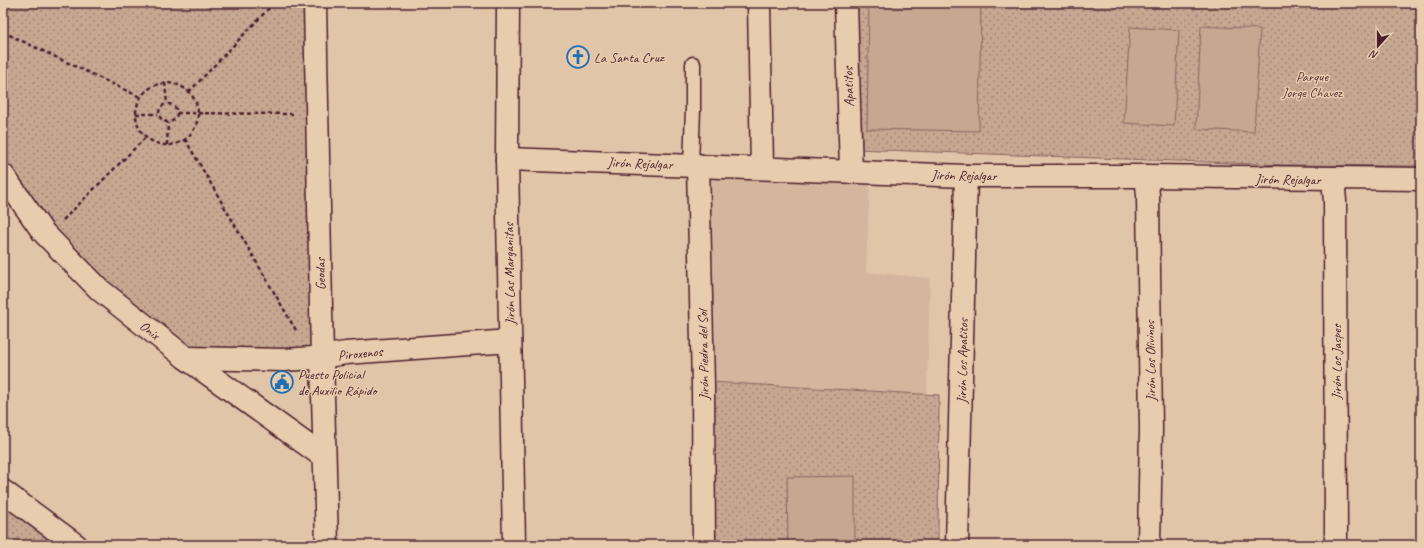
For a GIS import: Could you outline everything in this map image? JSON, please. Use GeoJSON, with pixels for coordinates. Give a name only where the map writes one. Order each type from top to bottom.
{"type":"FeatureCollection","features":[{"type":"Feature","properties":{"kind":"street","name":"Geodas"},"geometry":{"type":"LineString","coordinates":[[315,3],[327,545]]}},
{"type":"Feature","properties":{"kind":"street","name":"Jirón Las Marganitas"},"geometry":{"type":"LineString","coordinates":[[508,3],[507,158],[514,545]]}},
{"type":"Feature","properties":{"kind":"street"},"geometry":{"type":"LineString","coordinates":[[759,3],[762,168]]}},
{"type":"Feature","properties":{"kind":"street","name":"Apatitos"},"geometry":{"type":"LineString","coordinates":[[846,3],[851,172]]}},
{"type":"Feature","properties":{"kind":"street","name":"Jirón Rejalgar"},"geometry":{"type":"LineString","coordinates":[[507,158],[966,176],[1421,179]]}},
{"type":"Feature","properties":{"kind":"street","name":"Jirón Piedra del Sol"},"geometry":{"type":"LineString","coordinates":[[695,165],[703,378],[704,545]]}},
{"type":"Feature","properties":{"kind":"street","name":"Onix"},"geometry":{"type":"LineString","coordinates":[[3,175],[42,232],[100,290],[186,358],[324,457]]}},
{"type":"Feature","properties":{"kind":"street","name":"Jirón Los Apatitos"},"geometry":{"type":"LineString","coordinates":[[958,545],[966,176]]}},
{"type":"Feature","properties":{"kind":"street","name":"Jirón Los Olivinos"},"geometry":{"type":"LineString","coordinates":[[1146,176],[1148,195],[1151,428],[1149,545]]}},
{"type":"Feature","properties":{"kind":"street","name":"Jirón Los Jaspes"},"geometry":{"type":"LineString","coordinates":[[1333,179],[1335,201],[1336,545]]}},
{"type":"Feature","properties":{"kind":"street","name":"Piroxenos"},"geometry":{"type":"LineString","coordinates":[[186,358],[284,360],[322,358],[346,353],[510,341]]}},
{"type":"Feature","properties":{"kind":"street"},"geometry":{"type":"LineString","coordinates":[[3,491],[76,545]]}},
{"type":"Feature","properties":{"kind":"lane"},"geometry":{"type":"LineString","coordinates":[[693,64],[695,165]]}},
{"type":"Feature","properties":{"kind":"path"},"geometry":{"type":"LineString","coordinates":[[188,92],[274,3]]}},
{"type":"Feature","properties":{"kind":"path"},"geometry":{"type":"LineString","coordinates":[[3,32],[140,98]]}},
{"type":"Feature","properties":{"kind":"path"},"geometry":{"type":"LineString","coordinates":[[166,83],[167,104]]}},
{"type":"Feature","properties":{"kind":"path"},"geometry":{"type":"LineString","coordinates":[[166,83],[175,84],[188,92],[196,104],[198,114],[197,123],[192,132],[185,139],[175,144],[167,145],[155,142],[146,137],[139,128],[136,118],[140,98],[147,90],[155,85],[166,83]]}},
{"type":"Feature","properties":{"kind":"path"},"geometry":{"type":"LineString","coordinates":[[167,104],[176,108],[177,113],[173,122],[168,123],[161,120],[158,114],[160,107],[167,104]]}},
{"type":"Feature","properties":{"kind":"path"},"geometry":{"type":"LineString","coordinates":[[177,113],[296,114]]}},
{"type":"Feature","properties":{"kind":"path"},"geometry":{"type":"LineString","coordinates":[[136,114],[158,114]]}},
{"type":"Feature","properties":{"kind":"path"},"geometry":{"type":"LineString","coordinates":[[167,145],[168,123]]}},
{"type":"Feature","properties":{"kind":"path"},"geometry":{"type":"LineString","coordinates":[[61,222],[146,137]]}},
{"type":"Feature","properties":{"kind":"path"},"geometry":{"type":"LineString","coordinates":[[185,139],[300,336]]}},
{"type":"Feature","properties":{"kind":"shaded area"},"geometry":{"type":"Polygon","coordinates":[[[709,178],[870,179],[866,272],[930,278],[927,394],[710,382],[709,178]]]}},
{"type":"Feature","properties":{"kind":"green space"},"geometry":{"type":"Polygon","coordinates":[[[3,3],[314,3],[321,357],[186,357],[101,290],[3,173],[3,3]]]}},
{"type":"Feature","properties":{"kind":"green space","name":"Parque Jorge Chavez"},"geometry":{"type":"Polygon","coordinates":[[[851,3],[1421,3],[1421,166],[1285,165],[854,149],[851,3]]]}},
{"type":"Feature","properties":{"kind":"green space"},"geometry":{"type":"Polygon","coordinates":[[[869,3],[981,3],[979,131],[867,129],[869,3]]]}},
{"type":"Feature","properties":{"kind":"green space"},"geometry":{"type":"Polygon","coordinates":[[[1201,26],[1260,29],[1254,132],[1196,129],[1201,26]]]}},
{"type":"Feature","properties":{"kind":"green space"},"geometry":{"type":"Polygon","coordinates":[[[1130,27],[1179,30],[1174,126],[1124,123],[1130,27]]]}},
{"type":"Feature","properties":{"kind":"green space"},"geometry":{"type":"Polygon","coordinates":[[[710,382],[939,395],[938,545],[711,545],[710,382]]]}},
{"type":"Feature","properties":{"kind":"green space"},"geometry":{"type":"Polygon","coordinates":[[[855,476],[855,545],[788,545],[787,477],[855,476]]]}},
{"type":"Feature","properties":{"kind":"green space"},"geometry":{"type":"Polygon","coordinates":[[[3,501],[60,545],[8,545],[3,542],[3,501]]]}},
{"type":"Feature","properties":{"kind":"place","name":"La Santa Cruz"},"geometry":{"type":"Point","coordinates":[578,57]}},
{"type":"Feature","properties":{"kind":"place","name":"Puesto Policial de Auxilio Rápido"},"geometry":{"type":"Point","coordinates":[282,382]}}]}
